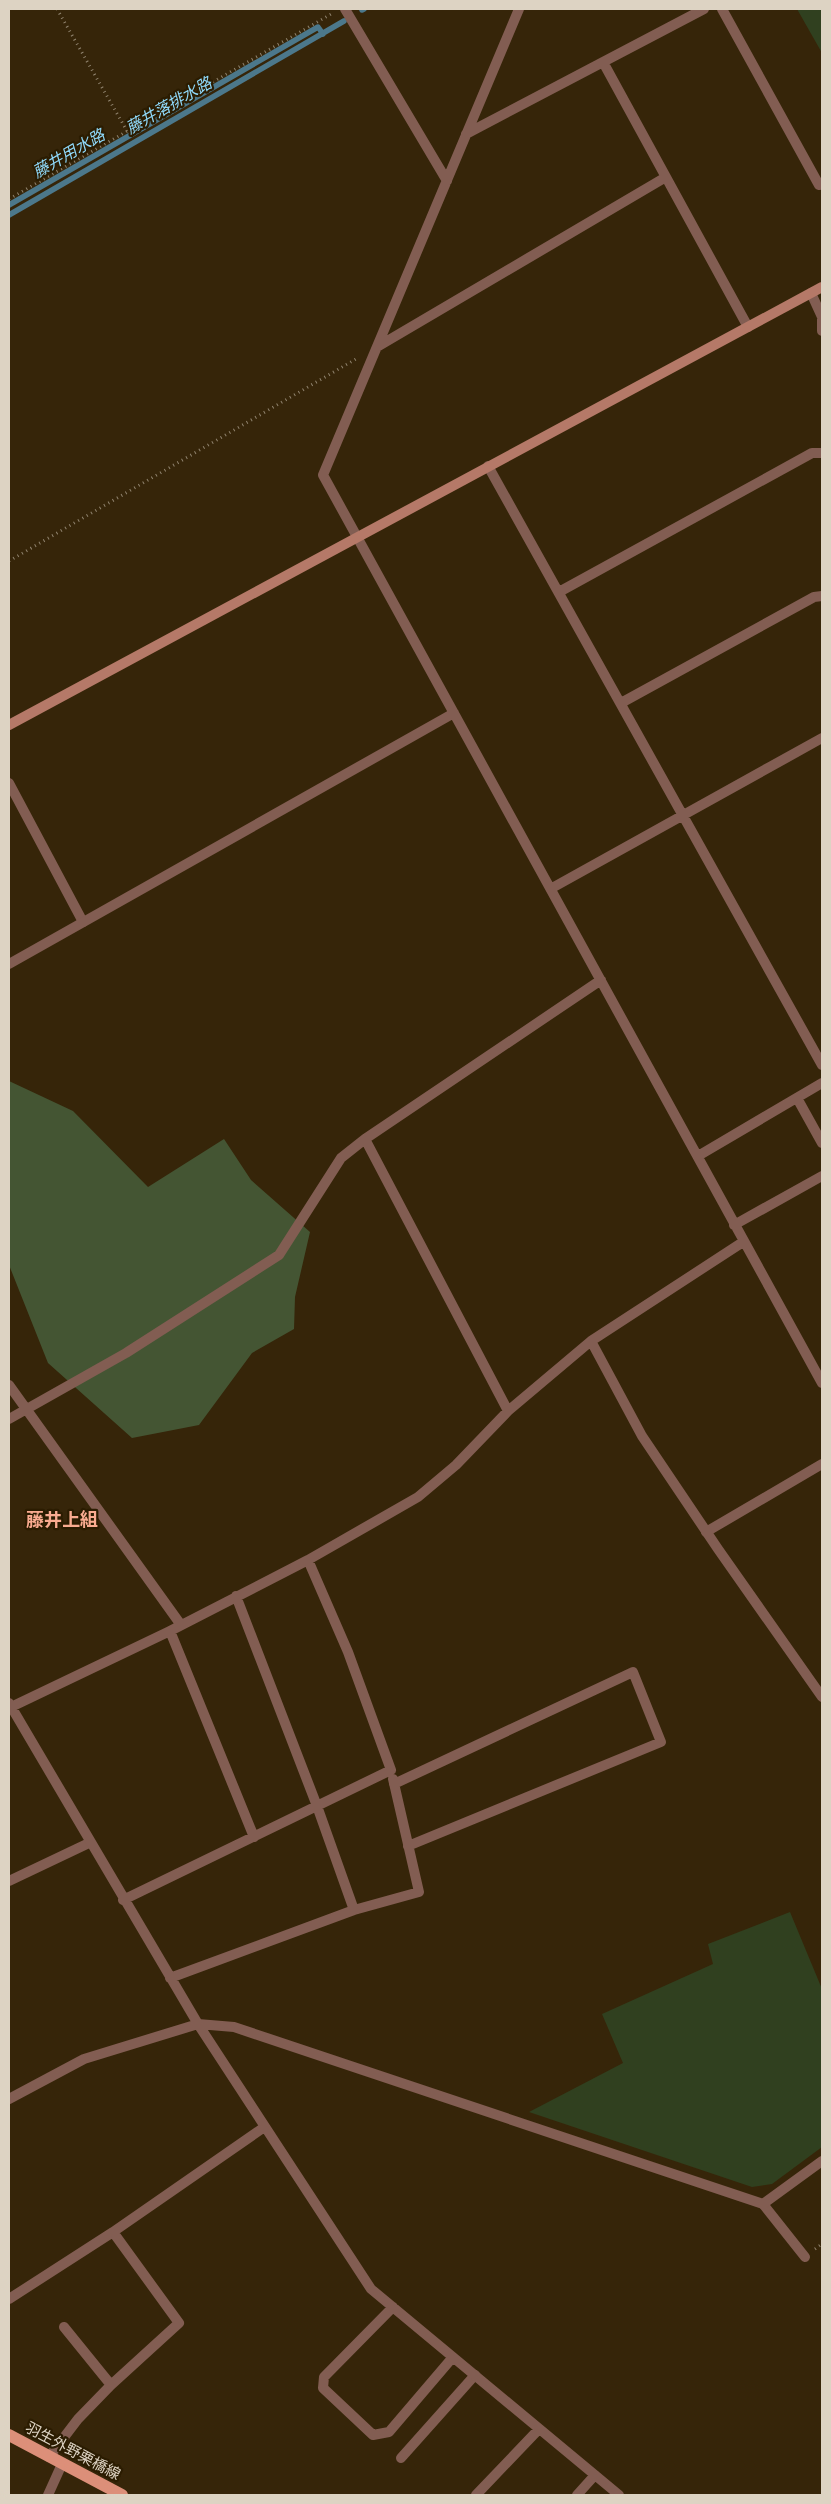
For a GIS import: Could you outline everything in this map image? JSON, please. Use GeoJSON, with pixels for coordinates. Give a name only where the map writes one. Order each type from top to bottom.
{"type":"FeatureCollection","features":[{"type":"Feature","properties":{"kind":"main road","name":"羽生外野栗橋線"},"geometry":{"type":"LineString","coordinates":[[9,2435],[122,2495]]}},
{"type":"Feature","properties":{"kind":"street"},"geometry":{"type":"LineString","coordinates":[[345,9],[446,181]]}},
{"type":"Feature","properties":{"kind":"street"},"geometry":{"type":"LineString","coordinates":[[519,9],[323,475],[356,538],[552,888],[743,1242],[822,1383]]}},
{"type":"Feature","properties":{"kind":"street"},"geometry":{"type":"LineString","coordinates":[[466,134],[704,9]]}},
{"type":"Feature","properties":{"kind":"street"},"geometry":{"type":"LineString","coordinates":[[722,9],[820,185],[822,183]]}},
{"type":"Feature","properties":{"kind":"street"},"geometry":{"type":"LineString","coordinates":[[603,62],[748,327]]}},
{"type":"Feature","properties":{"kind":"street"},"geometry":{"type":"LineString","coordinates":[[377,347],[666,177]]}},
{"type":"Feature","properties":{"kind":"street"},"geometry":{"type":"LineString","coordinates":[[9,725],[822,287]]}},
{"type":"Feature","properties":{"kind":"street"},"geometry":{"type":"LineString","coordinates":[[811,293],[822,317],[822,331]]}},
{"type":"Feature","properties":{"kind":"street"},"geometry":{"type":"LineString","coordinates":[[559,592],[812,453],[822,453]]}},
{"type":"Feature","properties":{"kind":"street"},"geometry":{"type":"LineString","coordinates":[[488,466],[822,1065]]}},
{"type":"Feature","properties":{"kind":"street"},"geometry":{"type":"LineString","coordinates":[[621,703],[814,597],[822,596]]}},
{"type":"Feature","properties":{"kind":"street"},"geometry":{"type":"LineString","coordinates":[[9,964],[454,713]]}},
{"type":"Feature","properties":{"kind":"street"},"geometry":{"type":"LineString","coordinates":[[552,888],[822,738]]}},
{"type":"Feature","properties":{"kind":"street"},"geometry":{"type":"LineString","coordinates":[[9,783],[83,922]]}},
{"type":"Feature","properties":{"kind":"street"},"geometry":{"type":"LineString","coordinates":[[9,1419],[126,1353],[279,1255],[341,1158],[365,1139],[601,980]]}},
{"type":"Feature","properties":{"kind":"street"},"geometry":{"type":"LineString","coordinates":[[698,1156],[822,1083]]}},
{"type":"Feature","properties":{"kind":"street"},"geometry":{"type":"LineString","coordinates":[[797,1098],[822,1143]]}},
{"type":"Feature","properties":{"kind":"street"},"geometry":{"type":"LineString","coordinates":[[365,1139],[508,1411]]}},
{"type":"Feature","properties":{"kind":"street"},"geometry":{"type":"LineString","coordinates":[[734,1225],[822,1176]]}},
{"type":"Feature","properties":{"kind":"street"},"geometry":{"type":"LineString","coordinates":[[619,2495],[371,2289],[263,2128],[198,2024],[9,1706],[181,1625],[308,1560],[418,1497],[456,1465],[508,1411],[591,1341],[743,1242]]}},
{"type":"Feature","properties":{"kind":"street"},"geometry":{"type":"LineString","coordinates":[[591,1341],[642,1436],[706,1532],[822,1697]]}},
{"type":"Feature","properties":{"kind":"street"},"geometry":{"type":"LineString","coordinates":[[9,1385],[181,1625]]}},
{"type":"Feature","properties":{"kind":"street"},"geometry":{"type":"LineString","coordinates":[[706,1532],[822,1464]]}},
{"type":"Feature","properties":{"kind":"street"},"geometry":{"type":"LineString","coordinates":[[170,1978],[354,1910],[419,1892],[391,1770],[348,1652],[308,1560]]}},
{"type":"Feature","properties":{"kind":"street"},"geometry":{"type":"LineString","coordinates":[[236,1596],[317,1806],[354,1910]]}},
{"type":"Feature","properties":{"kind":"street"},"geometry":{"type":"LineString","coordinates":[[170,1630],[254,1836]]}},
{"type":"Feature","properties":{"kind":"street"},"geometry":{"type":"LineString","coordinates":[[394,1784],[633,1672],[661,1742],[408,1846]]}},
{"type":"Feature","properties":{"kind":"street"},"geometry":{"type":"LineString","coordinates":[[123,1900],[391,1770]]}},
{"type":"Feature","properties":{"kind":"street"},"geometry":{"type":"LineString","coordinates":[[9,1881],[89,1843]]}},
{"type":"Feature","properties":{"kind":"street"},"geometry":{"type":"LineString","coordinates":[[9,2099],[84,2059],[198,2024],[234,2027],[763,2204],[805,2257]]}},
{"type":"Feature","properties":{"kind":"street"},"geometry":{"type":"LineString","coordinates":[[9,2299],[112,2232],[263,2128]]}},
{"type":"Feature","properties":{"kind":"street"},"geometry":{"type":"LineString","coordinates":[[763,2204],[822,2161]]}},
{"type":"Feature","properties":{"kind":"street"},"geometry":{"type":"LineString","coordinates":[[49,2457],[78,2419],[111,2385],[180,2323],[112,2232]]}},
{"type":"Feature","properties":{"kind":"street"},"geometry":{"type":"LineString","coordinates":[[393,2307],[324,2376],[323,2388],[373,2435],[389,2432],[453,2357]]}},
{"type":"Feature","properties":{"kind":"street"},"geometry":{"type":"LineString","coordinates":[[64,2327],[111,2385]]}},
{"type":"Feature","properties":{"kind":"street"},"geometry":{"type":"LineString","coordinates":[[401,2458],[475,2375]]}},
{"type":"Feature","properties":{"kind":"street"},"geometry":{"type":"LineString","coordinates":[[476,2495],[539,2429]]}},
{"type":"Feature","properties":{"kind":"street"},"geometry":{"type":"LineString","coordinates":[[48,2495],[62,2464]]}},
{"type":"Feature","properties":{"kind":"street"},"geometry":{"type":"LineString","coordinates":[[577,2495],[595,2475]]}},
{"type":"Feature","properties":{"kind":"path"},"geometry":{"type":"LineString","coordinates":[[57,9],[127,131]]}},
{"type":"Feature","properties":{"kind":"path"},"geometry":{"type":"LineString","coordinates":[[9,199],[340,9]]}},
{"type":"Feature","properties":{"kind":"path"},"geometry":{"type":"LineString","coordinates":[[9,561],[377,347]]}},
{"type":"Feature","properties":{"kind":"green space"},"geometry":{"type":"Polygon","coordinates":[[[797,9],[822,9],[822,53],[797,9]]]}},
{"type":"Feature","properties":{"kind":"green space"},"geometry":{"type":"Polygon","coordinates":[[[9,1081],[73,1111],[148,1187],[224,1139],[251,1180],[310,1232],[295,1297],[294,1329],[252,1353],[199,1425],[132,1438],[48,1363],[9,1265],[9,1081]]]}},
{"type":"Feature","properties":{"kind":"green space"},"geometry":{"type":"Polygon","coordinates":[[[790,1912],[822,1989],[822,2147],[772,2184],[752,2187],[529,2112],[623,2063],[602,2014],[713,1964],[708,1944],[790,1912]]]}},
{"type":"Feature","properties":{"kind":"waterway","name":"藤井落排水路"},"geometry":{"type":"LineString","coordinates":[[9,215],[344,21]]}},
{"type":"Feature","properties":{"kind":"waterway","name":"藤井用水路"},"geometry":{"type":"LineString","coordinates":[[9,205],[318,27],[323,34]]}},
{"type":"Feature","properties":{"kind":"district","name":"藤井上組"},"geometry":{"type":"Point","coordinates":[62,1520]}}]}
